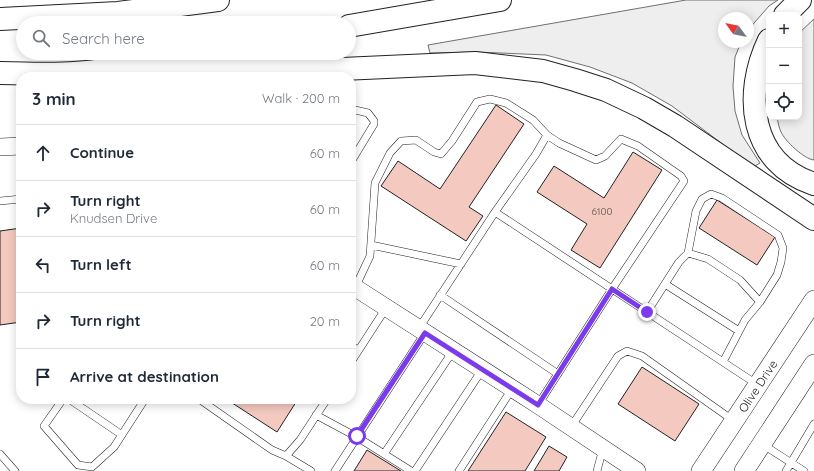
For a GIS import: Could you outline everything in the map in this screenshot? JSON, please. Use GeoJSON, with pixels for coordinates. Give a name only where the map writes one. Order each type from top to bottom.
{"type":"FeatureCollection","features":[{"type":"Feature","properties":{"kind":"highway"},"geometry":{"type":"LineString","coordinates":[[59,16],[118,13],[218,0]]}},
{"type":"Feature","properties":{"kind":"highway"},"geometry":{"type":"LineString","coordinates":[[356,25],[500,0]]}},
{"type":"Feature","properties":{"kind":"highway"},"geometry":{"type":"LineString","coordinates":[[788,12],[800,0]]}},
{"type":"Feature","properties":{"kind":"highway"},"geometry":{"type":"LineString","coordinates":[[0,19],[16,18]]}},
{"type":"Feature","properties":{"kind":"highway"},"geometry":{"type":"LineString","coordinates":[[766,46],[762,54],[757,74],[754,94],[755,118],[768,150],[778,162],[789,173],[804,181],[814,184]]}},
{"type":"Feature","properties":{"kind":"highway"},"geometry":{"type":"LineString","coordinates":[[95,71],[158,60]]}},
{"type":"Feature","properties":{"kind":"highway"},"geometry":{"type":"LineString","coordinates":[[73,72],[342,69],[475,63],[544,71],[606,90],[644,108],[675,126],[814,219]]}},
{"type":"Feature","properties":{"kind":"highway"},"geometry":{"type":"LineString","coordinates":[[0,73],[16,74]]}},
{"type":"Feature","properties":{"kind":"main road","name":"Olive Drive"},"geometry":{"type":"LineString","coordinates":[[701,471],[814,300]]}},
{"type":"Feature","properties":{"kind":"main road"},"geometry":{"type":"LineString","coordinates":[[744,471],[813,368]]}},
{"type":"Feature","properties":{"kind":"street"},"geometry":{"type":"LineString","coordinates":[[0,147],[16,146]]}},
{"type":"Feature","properties":{"kind":"street"},"geometry":{"type":"LineString","coordinates":[[356,289],[512,388],[637,471]]}},
{"type":"Feature","properties":{"kind":"lane"},"geometry":{"type":"LineString","coordinates":[[356,282],[370,256],[375,183],[390,153],[401,141],[416,140],[434,152],[441,154],[452,141],[477,102],[490,99],[506,103],[533,120],[547,134],[559,143],[596,160],[605,156],[621,139],[644,151],[681,176],[684,181],[612,289],[538,405]]}},
{"type":"Feature","properties":{"kind":"lane"},"geometry":{"type":"LineString","coordinates":[[356,110],[368,112],[374,121],[374,124],[356,154]]}},
{"type":"Feature","properties":{"kind":"lane"},"geometry":{"type":"LineString","coordinates":[[335,471],[421,331],[440,295],[495,212],[536,154],[547,134]]}},
{"type":"Feature","properties":{"kind":"lane"},"geometry":{"type":"LineString","coordinates":[[647,312],[679,262],[688,253],[696,211],[702,198],[711,194],[722,198],[778,235],[783,248],[777,275],[760,302],[745,320],[723,362]]}},
{"type":"Feature","properties":{"kind":"lane"},"geometry":{"type":"LineString","coordinates":[[0,201],[16,199]]}},
{"type":"Feature","properties":{"kind":"lane"},"geometry":{"type":"LineString","coordinates":[[495,212],[758,385]]}},
{"type":"Feature","properties":{"kind":"lane"},"geometry":{"type":"LineString","coordinates":[[371,245],[461,264]]}},
{"type":"Feature","properties":{"kind":"lane"},"geometry":{"type":"LineString","coordinates":[[688,253],[708,259],[740,280],[760,302]]}},
{"type":"Feature","properties":{"kind":"lane"},"geometry":{"type":"LineString","coordinates":[[665,284],[739,331]]}},
{"type":"Feature","properties":{"kind":"lane"},"geometry":{"type":"LineString","coordinates":[[440,295],[558,374]]}},
{"type":"Feature","properties":{"kind":"lane"},"geometry":{"type":"LineString","coordinates":[[356,353],[386,308]]}},
{"type":"Feature","properties":{"kind":"lane"},"geometry":{"type":"LineString","coordinates":[[571,427],[618,356],[628,350],[642,356],[734,421]]}},
{"type":"Feature","properties":{"kind":"lane"},"geometry":{"type":"LineString","coordinates":[[384,454],[453,351]]}},
{"type":"Feature","properties":{"kind":"lane"},"geometry":{"type":"LineString","coordinates":[[415,471],[482,370]]}},
{"type":"Feature","properties":{"kind":"lane"},"geometry":{"type":"LineString","coordinates":[[459,471],[512,388]]}},
{"type":"Feature","properties":{"kind":"lane"},"geometry":{"type":"LineString","coordinates":[[59,404],[44,426],[78,465],[92,467],[114,447],[142,404]]}},
{"type":"Feature","properties":{"kind":"lane"},"geometry":{"type":"LineString","coordinates":[[77,404],[122,434]]}},
{"type":"Feature","properties":{"kind":"lane"},"geometry":{"type":"LineString","coordinates":[[206,404],[272,450],[286,456],[298,468],[311,471]]}},
{"type":"Feature","properties":{"kind":"lane"},"geometry":{"type":"LineString","coordinates":[[286,456],[300,440],[324,404]]}},
{"type":"Feature","properties":{"kind":"lane"},"geometry":{"type":"LineString","coordinates":[[316,415],[357,436],[411,471]]}},
{"type":"Feature","properties":{"kind":"lane"},"geometry":{"type":"LineString","coordinates":[[786,471],[814,424]]}},
{"type":"Feature","properties":{"kind":"lane"},"geometry":{"type":"LineString","coordinates":[[762,444],[804,471]]}},
{"type":"Feature","properties":{"kind":"lane"},"geometry":{"type":"LineString","coordinates":[[597,471],[603,448]]}},
{"type":"Feature","properties":{"kind":"lane"},"geometry":{"type":"LineString","coordinates":[[0,454],[15,471]]}},
{"type":"Feature","properties":{"kind":"shaded area"},"geometry":{"type":"Polygon","coordinates":[[[686,0],[778,0],[769,6],[754,23],[754,12],[718,12],[718,48],[739,48],[735,57],[733,86],[735,111],[742,135],[760,163],[753,167],[672,106],[632,83],[590,67],[546,55],[477,52],[430,53],[428,45],[686,0]]]}},
{"type":"Feature","properties":{"kind":"shaded area"},"geometry":{"type":"Polygon","coordinates":[[[814,19],[814,160],[800,153],[786,140],[780,130],[778,120],[802,120],[802,30],[814,19]]]}},
{"type":"Feature","properties":{"kind":"building"},"geometry":{"type":"Polygon","coordinates":[[[496,105],[524,124],[469,207],[483,216],[466,241],[381,186],[398,161],[440,189],[496,105]]]}},
{"type":"Feature","properties":{"kind":"building"},"geometry":{"type":"Polygon","coordinates":[[[633,152],[662,170],[600,268],[571,250],[587,224],[537,192],[554,166],[604,198],[633,152]]]}},
{"type":"Feature","properties":{"kind":"building"},"geometry":{"type":"Polygon","coordinates":[[[717,200],[775,237],[757,265],[699,228],[717,200]]]}},
{"type":"Feature","properties":{"kind":"building"},"geometry":{"type":"Polygon","coordinates":[[[16,229],[16,323],[0,325],[0,231],[16,229]]]}},
{"type":"Feature","properties":{"kind":"building"},"geometry":{"type":"Polygon","coordinates":[[[642,367],[699,404],[675,441],[618,404],[642,367]]]}},
{"type":"Feature","properties":{"kind":"building"},"geometry":{"type":"Polygon","coordinates":[[[234,404],[295,404],[277,432],[234,404]]]}},
{"type":"Feature","properties":{"kind":"building"},"geometry":{"type":"Polygon","coordinates":[[[506,412],[546,437],[525,471],[468,471],[506,412]]]}},
{"type":"Feature","properties":{"kind":"building"},"geometry":{"type":"Polygon","coordinates":[[[549,446],[567,457],[559,471],[534,471],[549,446]]]}},
{"type":"Feature","properties":{"kind":"building"},"geometry":{"type":"Polygon","coordinates":[[[367,450],[401,471],[354,471],[367,450]]]}},
{"type":"Feature","properties":{"kind":"route"},"geometry":{"type":"LineString","coordinates":[[357,436],[425,333],[538,405],[612,289],[647,312]]}}]}
